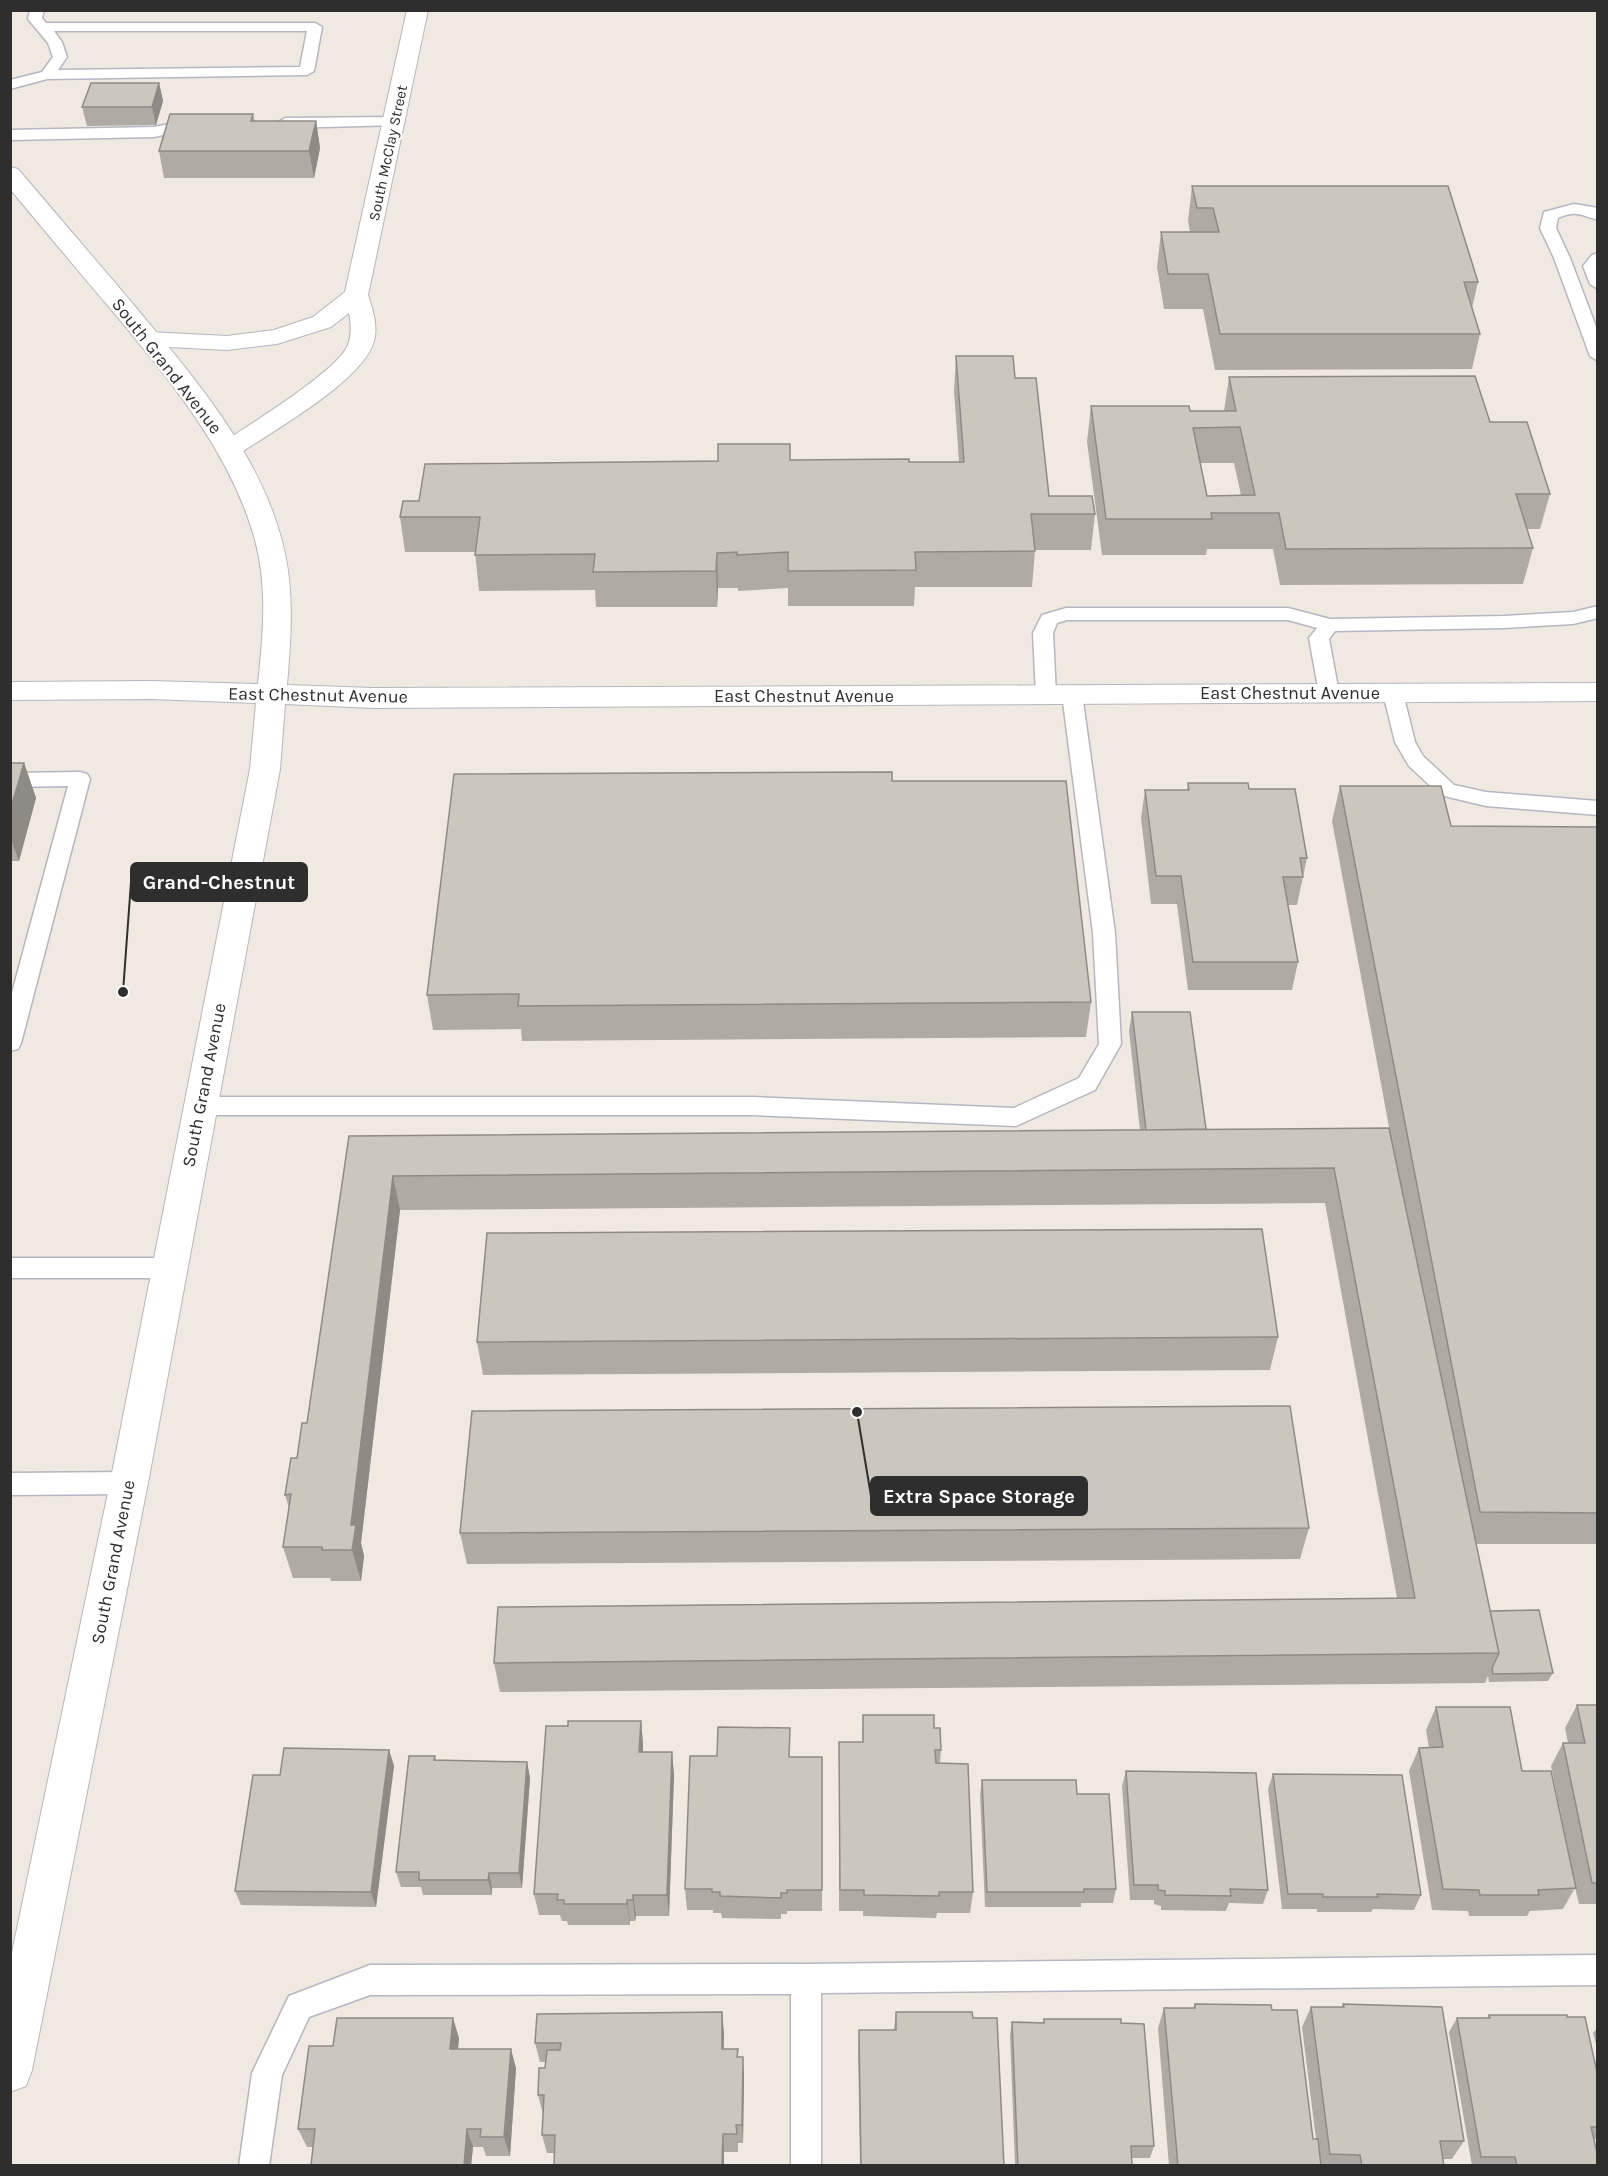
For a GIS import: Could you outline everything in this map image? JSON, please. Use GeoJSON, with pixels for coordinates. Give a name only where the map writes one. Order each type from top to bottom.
{"type":"FeatureCollection","features":[{"type":"Feature","properties":{"kind":"street","name":"South McClay Street"},"geometry":{"type":"LineString","coordinates":[[230,449],[333,376],[359,349],[363,321],[356,295],[395,122],[417,10]]}},
{"type":"Feature","properties":{"kind":"street","name":"South Grand Avenue"},"geometry":{"type":"LineString","coordinates":[[10,174],[149,339],[207,413],[230,449],[248,485],[269,541],[279,610],[265,769],[129,1483],[10,2070]]}},
{"type":"Feature","properties":{"kind":"street"},"geometry":{"type":"LineString","coordinates":[[149,339],[227,343],[277,337],[322,322],[356,295]]}},
{"type":"Feature","properties":{"kind":"street","name":"East Chestnut Avenue"},"geometry":{"type":"LineString","coordinates":[[10,691],[151,690],[373,698],[1598,692]]}},
{"type":"Feature","properties":{"kind":"lane"},"geometry":{"type":"LineString","coordinates":[[37,10],[35,19],[55,42],[60,57],[47,75]]}},
{"type":"Feature","properties":{"kind":"lane"},"geometry":{"type":"LineString","coordinates":[[10,85],[47,75],[307,71],[315,27],[43,27]]}},
{"type":"Feature","properties":{"kind":"lane"},"geometry":{"type":"LineString","coordinates":[[268,123],[395,122]]}},
{"type":"Feature","properties":{"kind":"lane"},"geometry":{"type":"LineString","coordinates":[[10,135],[154,132],[188,124],[211,124]]}},
{"type":"Feature","properties":{"kind":"lane"},"geometry":{"type":"LineString","coordinates":[[1598,215],[1589,209],[1566,208],[1550,215],[1548,228],[1562,258],[1598,356]]}},
{"type":"Feature","properties":{"kind":"lane"},"geometry":{"type":"LineString","coordinates":[[1598,258],[1591,266],[1598,284]]}},
{"type":"Feature","properties":{"kind":"lane"},"geometry":{"type":"LineString","coordinates":[[200,1106],[753,1106],[1016,1117],[1087,1084],[1110,1044],[1104,933],[1059,695],[1043,633],[1049,619],[1066,614],[1288,614],[1330,625],[1504,622],[1573,618],[1598,612]]}},
{"type":"Feature","properties":{"kind":"lane"},"geometry":{"type":"LineString","coordinates":[[1329,693],[1319,638],[1330,625]]}},
{"type":"Feature","properties":{"kind":"lane"},"geometry":{"type":"LineString","coordinates":[[1394,693],[1405,742],[1416,761],[1447,790],[1486,800],[1598,807]]}},
{"type":"Feature","properties":{"kind":"lane"},"geometry":{"type":"LineString","coordinates":[[10,780],[80,779],[10,1043]]}},
{"type":"Feature","properties":{"kind":"lane"},"geometry":{"type":"LineString","coordinates":[[10,1268],[169,1268]]}},
{"type":"Feature","properties":{"kind":"lane"},"geometry":{"type":"LineString","coordinates":[[10,1484],[129,1483]]}},
{"type":"Feature","properties":{"kind":"lane"},"geometry":{"type":"LineString","coordinates":[[254,2166],[267,2073],[299,2006],[370,1980],[806,1979],[1598,1970]]}},
{"type":"Feature","properties":{"kind":"lane"},"geometry":{"type":"LineString","coordinates":[[806,1979],[806,2166]]}},
{"type":"Feature","properties":{"kind":"building"},"geometry":{"type":"Polygon","coordinates":[[[91,83],[159,83],[152,107],[82,107],[91,83]]]}},
{"type":"Feature","properties":{"kind":"building"},"geometry":{"type":"Polygon","coordinates":[[[170,114],[253,114],[251,121],[316,121],[309,151],[159,151],[170,114]]]}},
{"type":"Feature","properties":{"kind":"building"},"geometry":{"type":"Polygon","coordinates":[[[1192,186],[1448,186],[1478,282],[1464,282],[1480,334],[1220,334],[1208,274],[1168,274],[1161,232],[1219,232],[1213,208],[1197,208],[1192,186]]]}},
{"type":"Feature","properties":{"kind":"building"},"geometry":{"type":"Polygon","coordinates":[[[956,356],[1013,356],[1015,378],[1036,378],[1049,496],[1092,496],[1095,514],[1031,514],[1035,551],[915,552],[916,570],[788,571],[788,552],[737,555],[737,552],[717,553],[716,571],[593,572],[595,554],[475,555],[480,517],[400,517],[403,501],[419,501],[425,464],[718,461],[718,444],[790,444],[790,460],[909,459],[909,462],[964,462],[956,356]]]}},
{"type":"Feature","properties":{"kind":"building"},"geometry":{"type":"Polygon","coordinates":[[[1475,376],[1490,422],[1527,422],[1550,494],[1516,494],[1533,548],[1286,549],[1279,513],[1211,513],[1212,519],[1106,519],[1091,406],[1189,406],[1190,411],[1236,411],[1229,377],[1475,376]],[[1240,427],[1193,428],[1207,496],[1255,495],[1240,427]]]}},
{"type":"Feature","properties":{"kind":"building"},"geometry":{"type":"Polygon","coordinates":[[[10,763],[24,763],[10,811],[10,763]]]}},
{"type":"Feature","properties":{"kind":"building"},"geometry":{"type":"Polygon","coordinates":[[[892,772],[892,781],[1066,781],[1091,1002],[518,1006],[519,994],[427,995],[454,774],[892,772]]]}},
{"type":"Feature","properties":{"kind":"building"},"geometry":{"type":"Polygon","coordinates":[[[1188,783],[1248,783],[1249,789],[1295,789],[1307,858],[1300,858],[1303,877],[1283,877],[1298,962],[1193,962],[1181,876],[1156,876],[1145,790],[1189,790],[1188,783]]]}},
{"type":"Feature","properties":{"kind":"building"},"geometry":{"type":"Polygon","coordinates":[[[1340,786],[1441,786],[1451,826],[1598,827],[1598,1513],[1480,1512],[1340,786]]]}},
{"type":"Feature","properties":{"kind":"building"},"geometry":{"type":"Polygon","coordinates":[[[1132,1012],[1190,1012],[1206,1129],[1146,1130],[1132,1012]]]}},
{"type":"Feature","properties":{"kind":"building"},"geometry":{"type":"Polygon","coordinates":[[[1389,1128],[1499,1653],[494,1663],[498,1607],[1415,1598],[1334,1168],[393,1176],[351,1525],[356,1525],[352,1550],[283,1547],[291,1494],[285,1495],[291,1458],[297,1458],[302,1423],[307,1423],[349,1136],[1389,1128]]]}},
{"type":"Feature","properties":{"kind":"building"},"geometry":{"type":"Polygon","coordinates":[[[1262,1229],[1278,1337],[477,1342],[487,1233],[1262,1229]]]}},
{"type":"Feature","properties":{"kind":"building"},"geometry":{"type":"Polygon","coordinates":[[[1290,1406],[1309,1528],[460,1533],[472,1411],[1290,1406]]]}},
{"type":"Feature","properties":{"kind":"building"},"geometry":{"type":"Polygon","coordinates":[[[1539,1610],[1553,1673],[1493,1674],[1492,1668],[1499,1653],[1490,1611],[1539,1610]]]}},
{"type":"Feature","properties":{"kind":"building"},"geometry":{"type":"Polygon","coordinates":[[[1577,1705],[1598,1705],[1598,1883],[1592,1883],[1563,1743],[1585,1743],[1577,1705]]]}},
{"type":"Feature","properties":{"kind":"building"},"geometry":{"type":"Polygon","coordinates":[[[1436,1707],[1510,1707],[1522,1771],[1551,1771],[1576,1888],[1538,1890],[1539,1895],[1480,1895],[1479,1890],[1443,1889],[1419,1748],[1443,1747],[1436,1707]]]}},
{"type":"Feature","properties":{"kind":"building"},"geometry":{"type":"Polygon","coordinates":[[[863,1715],[934,1715],[934,1728],[940,1728],[941,1750],[935,1750],[936,1763],[968,1764],[973,1892],[939,1892],[939,1896],[864,1895],[864,1890],[840,1890],[839,1742],[863,1742],[863,1715]]]}},
{"type":"Feature","properties":{"kind":"building"},"geometry":{"type":"Polygon","coordinates":[[[568,1721],[641,1721],[639,1752],[672,1752],[667,1895],[633,1895],[633,1900],[627,1900],[627,1904],[564,1904],[564,1900],[557,1900],[558,1894],[534,1894],[546,1726],[568,1726],[568,1721]]]}},
{"type":"Feature","properties":{"kind":"building"},"geometry":{"type":"Polygon","coordinates":[[[718,1727],[790,1728],[789,1757],[822,1757],[822,1890],[787,1890],[787,1893],[781,1893],[781,1898],[720,1896],[720,1892],[712,1892],[712,1889],[685,1889],[690,1756],[717,1756],[718,1727]]]}},
{"type":"Feature","properties":{"kind":"building"},"geometry":{"type":"Polygon","coordinates":[[[284,1748],[389,1750],[371,1892],[235,1891],[253,1775],[280,1775],[284,1748]]]}},
{"type":"Feature","properties":{"kind":"building"},"geometry":{"type":"Polygon","coordinates":[[[409,1756],[435,1756],[434,1760],[527,1762],[519,1873],[489,1873],[488,1880],[419,1880],[419,1872],[396,1872],[409,1756]]]}},
{"type":"Feature","properties":{"kind":"building"},"geometry":{"type":"Polygon","coordinates":[[[1126,1771],[1256,1773],[1268,1890],[1230,1889],[1231,1896],[1165,1895],[1165,1891],[1158,1890],[1158,1885],[1134,1885],[1126,1771]]]}},
{"type":"Feature","properties":{"kind":"building"},"geometry":{"type":"Polygon","coordinates":[[[1273,1774],[1402,1775],[1421,1895],[1377,1894],[1378,1897],[1323,1897],[1323,1894],[1288,1894],[1273,1774]]]}},
{"type":"Feature","properties":{"kind":"building"},"geometry":{"type":"Polygon","coordinates":[[[982,1780],[1076,1780],[1077,1794],[1109,1794],[1116,1889],[1084,1889],[1084,1892],[987,1892],[982,1780]]]}},
{"type":"Feature","properties":{"kind":"building"},"geometry":{"type":"Polygon","coordinates":[[[1195,2004],[1271,2005],[1272,2010],[1297,2010],[1313,2139],[1318,2139],[1321,2166],[1178,2166],[1164,2008],[1195,2008],[1195,2004]]]}},
{"type":"Feature","properties":{"kind":"building"},"geometry":{"type":"Polygon","coordinates":[[[1343,2004],[1442,2007],[1464,2141],[1440,2141],[1444,2166],[1362,2166],[1360,2155],[1330,2154],[1311,2007],[1344,2007],[1343,2004]]]}},
{"type":"Feature","properties":{"kind":"building"},"geometry":{"type":"Polygon","coordinates":[[[722,2012],[722,2049],[738,2049],[737,2057],[743,2057],[742,2125],[736,2125],[737,2134],[723,2134],[722,2166],[554,2166],[555,2135],[542,2135],[544,2095],[538,2095],[539,2068],[545,2068],[547,2050],[560,2050],[561,2043],[535,2043],[537,2014],[722,2012]]]}},
{"type":"Feature","properties":{"kind":"building"},"geometry":{"type":"Polygon","coordinates":[[[896,2012],[972,2012],[973,2018],[997,2018],[1004,2166],[861,2166],[859,2030],[896,2030],[896,2012]]]}},
{"type":"Feature","properties":{"kind":"building"},"geometry":{"type":"Polygon","coordinates":[[[1489,2015],[1585,2017],[1598,2077],[1598,2127],[1591,2127],[1598,2166],[1517,2166],[1515,2157],[1481,2157],[1457,2018],[1490,2018],[1489,2015]]]}},
{"type":"Feature","properties":{"kind":"building"},"geometry":{"type":"Polygon","coordinates":[[[337,2018],[453,2018],[450,2049],[511,2049],[504,2137],[480,2137],[481,2129],[467,2129],[464,2166],[311,2165],[315,2129],[298,2129],[309,2046],[333,2046],[337,2018]]]}},
{"type":"Feature","properties":{"kind":"building"},"geometry":{"type":"Polygon","coordinates":[[[1044,2019],[1121,2019],[1121,2023],[1144,2024],[1154,2146],[1131,2146],[1132,2166],[1018,2166],[1012,2022],[1044,2023],[1044,2019]]]}},
{"type":"Feature","properties":{"kind":"place","name":"Grand-Chestnut"},"geometry":{"type":"Point","coordinates":[123,992]}},
{"type":"Feature","properties":{"kind":"place","name":"Extra Space Storage"},"geometry":{"type":"Point","coordinates":[857,1412]}}]}
